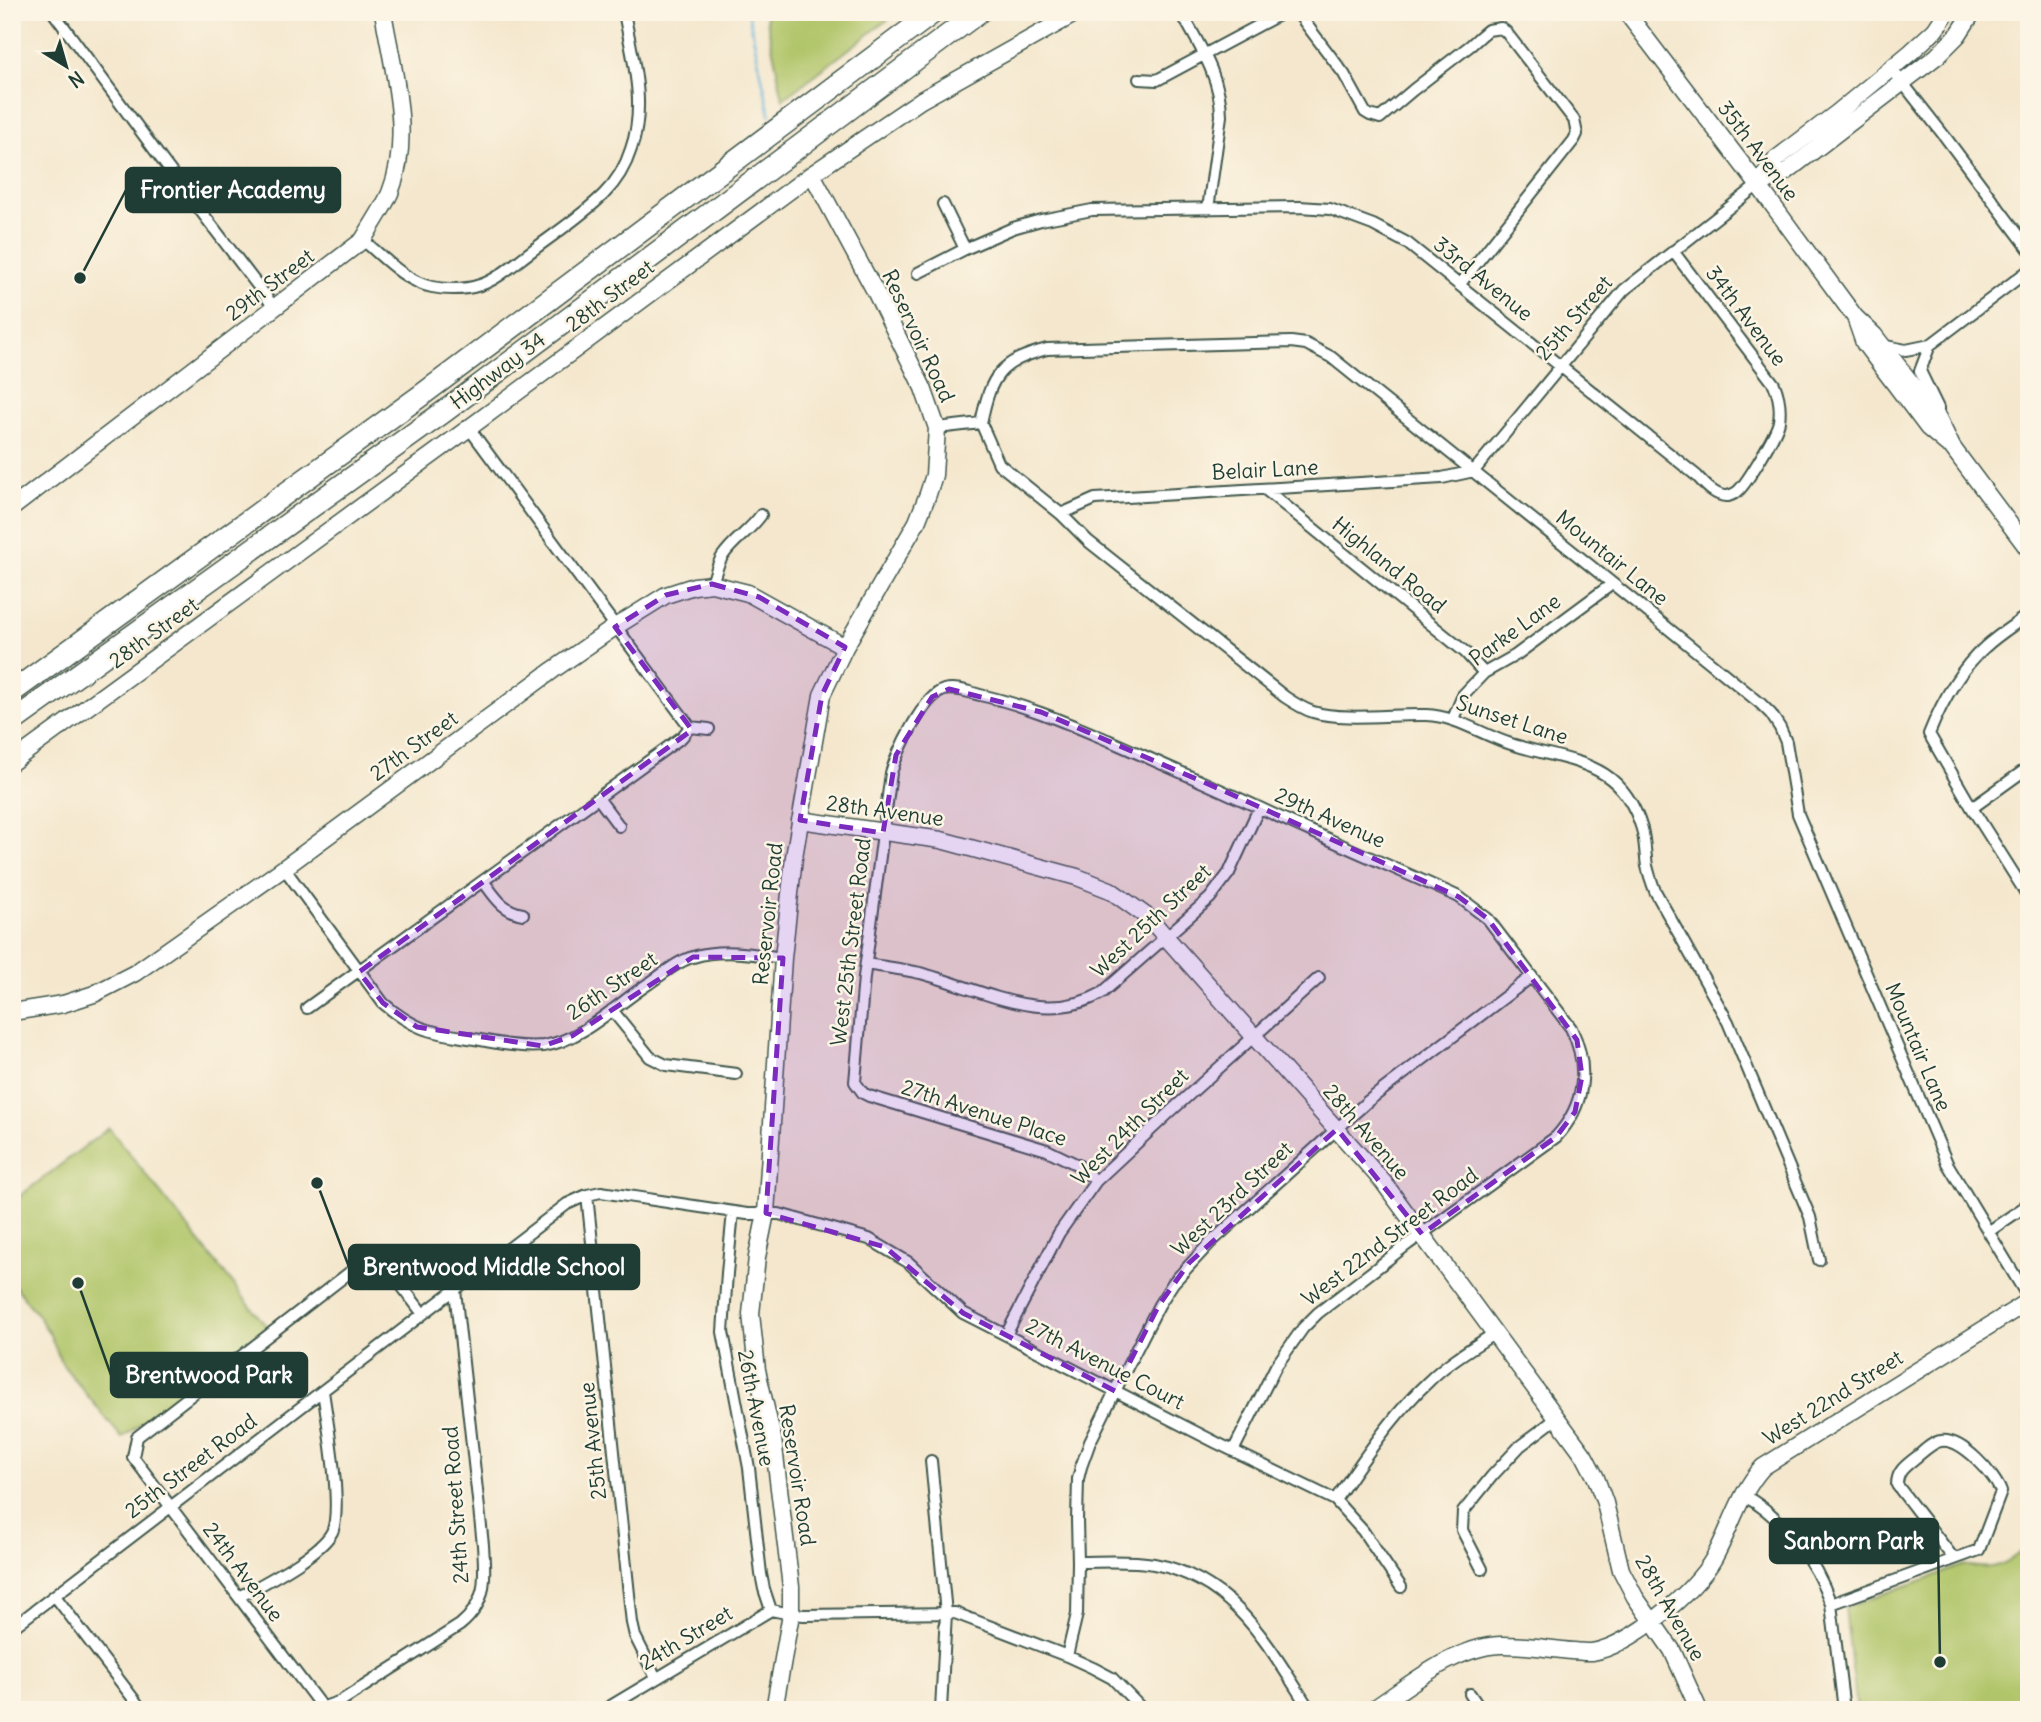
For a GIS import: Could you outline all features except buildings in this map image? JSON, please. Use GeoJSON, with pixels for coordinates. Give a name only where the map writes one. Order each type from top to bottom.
{"type":"FeatureCollection","features":[{"type":"Feature","properties":{"kind":"highway","name":"Highway 34"},"geometry":{"type":"LineString","coordinates":[[12,692],[423,394],[934,12]]}},
{"type":"Feature","properties":{"kind":"highway","name":"Highway 34"},"geometry":{"type":"LineString","coordinates":[[12,722],[445,411],[979,12]]}},
{"type":"Feature","properties":{"kind":"street"},"geometry":{"type":"LineString","coordinates":[[53,12],[164,164],[274,307]]}},
{"type":"Feature","properties":{"kind":"street","name":"29th Street"},"geometry":{"type":"LineString","coordinates":[[12,508],[363,240],[389,195],[400,159],[401,120],[383,12]]}},
{"type":"Feature","properties":{"kind":"street"},"geometry":{"type":"LineString","coordinates":[[363,240],[419,283],[432,287],[464,289],[492,280],[584,212],[616,179],[632,148],[636,131],[639,98],[624,12]]}},
{"type":"Feature","properties":{"kind":"street","name":"28th Street"},"geometry":{"type":"LineString","coordinates":[[12,762],[470,428],[812,174],[921,100],[1079,12]]}},
{"type":"Feature","properties":{"kind":"street"},"geometry":{"type":"LineString","coordinates":[[1181,12],[1215,76],[1221,102],[1208,209]]}},
{"type":"Feature","properties":{"kind":"street"},"geometry":{"type":"LineString","coordinates":[[1139,79],[1157,80],[1284,12]]}},
{"type":"Feature","properties":{"kind":"street"},"geometry":{"type":"LineString","coordinates":[[1294,12],[1300,16],[1344,75],[1365,111],[1375,117],[1384,116],[1482,34],[1501,28],[1574,120],[1577,134],[1574,140],[1460,284]]}},
{"type":"Feature","properties":{"kind":"street","name":"35th Avenue"},"geometry":{"type":"LineString","coordinates":[[1626,12],[1855,317],[1874,335],[1938,418],[1952,447],[2029,550]]}},
{"type":"Feature","properties":{"kind":"street","name":"25th Street"},"geometry":{"type":"LineString","coordinates":[[1758,185],[1776,159],[1891,68],[1935,30],[1947,12]]}},
{"type":"Feature","properties":{"kind":"street","name":"25th Street"},"geometry":{"type":"LineString","coordinates":[[1474,471],[1624,290],[1758,185],[1786,172],[1937,56],[1973,12]]}},
{"type":"Feature","properties":{"kind":"street"},"geometry":{"type":"LineString","coordinates":[[1891,68],[2029,249]]}},
{"type":"Feature","properties":{"kind":"street","name":"Reservoir Road"},"geometry":{"type":"LineString","coordinates":[[774,1710],[791,1614],[786,1537],[773,1439],[751,1332],[751,1297],[766,1213],[783,958],[794,857],[822,695],[845,647],[917,522],[934,475],[937,428],[923,388],[812,174]]}},
{"type":"Feature","properties":{"kind":"street"},"geometry":{"type":"LineString","coordinates":[[943,204],[965,249]]}},
{"type":"Feature","properties":{"kind":"street","name":"33rd Avenue"},"geometry":{"type":"LineString","coordinates":[[918,273],[1013,228],[1041,219],[1092,211],[1299,207],[1330,209],[1373,225],[1407,243],[1697,476],[1707,487],[1720,495],[1730,496]]}},
{"type":"Feature","properties":{"kind":"street","name":"34th Avenue"},"geometry":{"type":"LineString","coordinates":[[1673,251],[1774,384],[1781,407],[1775,433],[1746,481],[1730,496]]}},
{"type":"Feature","properties":{"kind":"street"},"geometry":{"type":"LineString","coordinates":[[1881,345],[1906,350],[1930,345],[2029,270]]}},
{"type":"Feature","properties":{"kind":"street","name":"35th Avenue"},"geometry":{"type":"LineString","coordinates":[[1855,317],[1864,343],[1928,428],[1952,447]]}},
{"type":"Feature","properties":{"kind":"street","name":"Mountair Lane"},"geometry":{"type":"LineString","coordinates":[[981,423],[986,400],[996,376],[1011,362],[1047,349],[1291,342],[1306,344],[1331,357],[1760,703],[1780,727],[1788,753],[1798,814],[1947,1163],[2029,1300]]}},
{"type":"Feature","properties":{"kind":"street"},"geometry":{"type":"LineString","coordinates":[[1930,345],[1920,371],[1938,408],[1938,418]]}},
{"type":"Feature","properties":{"kind":"street"},"geometry":{"type":"LineString","coordinates":[[937,428],[981,423]]}},
{"type":"Feature","properties":{"kind":"street","name":"Sunset Lane"},"geometry":{"type":"LineString","coordinates":[[981,423],[999,464],[1061,514],[1088,541],[1301,708],[1316,713],[1338,715],[1428,715],[1453,719],[1509,744],[1586,763],[1615,781],[1633,805],[1643,832],[1648,869],[1655,891],[1728,1022],[1810,1217],[1819,1260]]}},
{"type":"Feature","properties":{"kind":"street"},"geometry":{"type":"LineString","coordinates":[[470,428],[690,727],[709,729]]}},
{"type":"Feature","properties":{"kind":"street","name":"Belair Lane"},"geometry":{"type":"LineString","coordinates":[[1061,514],[1095,499],[1442,478],[1474,471]]}},
{"type":"Feature","properties":{"kind":"street","name":"Highland Road"},"geometry":{"type":"LineString","coordinates":[[1266,490],[1465,652],[1484,673]]}},
{"type":"Feature","properties":{"kind":"street"},"geometry":{"type":"LineString","coordinates":[[712,584],[720,559],[731,545],[752,528],[761,515]]}},
{"type":"Feature","properties":{"kind":"street","name":"27th Street"},"geometry":{"type":"LineString","coordinates":[[12,1012],[63,1004],[94,994],[135,972],[284,868],[615,627],[666,595],[694,586],[712,584],[748,593],[845,647]]}},
{"type":"Feature","properties":{"kind":"street","name":"Parke Lane"},"geometry":{"type":"LineString","coordinates":[[1453,719],[1463,695],[1484,673],[1516,656],[1612,584]]}},
{"type":"Feature","properties":{"kind":"street"},"geometry":{"type":"LineString","coordinates":[[2029,614],[1984,648],[1960,676],[1929,734],[2029,898]]}},
{"type":"Feature","properties":{"kind":"street","name":"29th Avenue"},"geometry":{"type":"LineString","coordinates":[[940,691],[949,689],[967,692],[1041,712],[1459,897],[1488,919],[1571,1028],[1580,1050],[1583,1076],[1575,1112]]}},
{"type":"Feature","properties":{"kind":"street","name":"West 25th Street Road"},"geometry":{"type":"LineString","coordinates":[[857,1086],[855,1077],[866,964],[891,773],[896,754],[925,706],[940,691]]}},
{"type":"Feature","properties":{"kind":"street"},"geometry":{"type":"LineString","coordinates":[[307,1009],[682,737],[690,727]]}},
{"type":"Feature","properties":{"kind":"street"},"geometry":{"type":"LineString","coordinates":[[1972,808],[2029,767]]}},
{"type":"Feature","properties":{"kind":"street"},"geometry":{"type":"LineString","coordinates":[[598,798],[619,825]]}},
{"type":"Feature","properties":{"kind":"street","name":"West 25th Street"},"geometry":{"type":"LineString","coordinates":[[866,964],[920,973],[1041,1008],[1063,1007],[1090,1000],[1102,993],[1210,898],[1226,879],[1259,808]]}},
{"type":"Feature","properties":{"kind":"street","name":"28th Avenue"},"geometry":{"type":"LineString","coordinates":[[800,820],[966,846],[1092,882],[1110,890],[1149,918],[1384,1183],[1584,1455],[1605,1503],[1621,1570],[1635,1597],[1672,1650],[1699,1710]]}},
{"type":"Feature","properties":{"kind":"street"},"geometry":{"type":"LineString","coordinates":[[284,868],[359,972]]}},
{"type":"Feature","properties":{"kind":"street"},"geometry":{"type":"LineString","coordinates":[[484,881],[502,906],[523,914]]}},
{"type":"Feature","properties":{"kind":"street","name":"26th Street"},"geometry":{"type":"LineString","coordinates":[[359,972],[383,1003],[402,1019],[417,1027],[495,1042],[543,1046],[572,1036],[682,961],[709,954],[729,953],[783,958]]}},
{"type":"Feature","properties":{"kind":"street","name":"West 23rd Street"},"geometry":{"type":"LineString","coordinates":[[1068,1656],[1077,1614],[1078,1479],[1081,1467],[1115,1391],[1173,1283],[1189,1263],[1368,1101],[1531,977]]}},
{"type":"Feature","properties":{"kind":"street","name":"West 24th Street"},"geometry":{"type":"LineString","coordinates":[[1006,1335],[1059,1233],[1096,1181],[1319,978]]}},
{"type":"Feature","properties":{"kind":"street"},"geometry":{"type":"LineString","coordinates":[[612,1010],[650,1057],[666,1065],[736,1074]]}},
{"type":"Feature","properties":{"kind":"street","name":"27th Avenue Place"},"geometry":{"type":"LineString","coordinates":[[857,1086],[869,1096],[1047,1150],[1078,1165],[1096,1181]]}},
{"type":"Feature","properties":{"kind":"street","name":"West 22nd Street Road"},"geometry":{"type":"LineString","coordinates":[[1233,1451],[1276,1366],[1303,1328],[1339,1295],[1556,1137],[1568,1125],[1575,1112]]}},
{"type":"Feature","properties":{"kind":"street","name":"25th Street Road"},"geometry":{"type":"LineString","coordinates":[[12,1628],[567,1204],[587,1195],[607,1192],[747,1214],[766,1213]]}},
{"type":"Feature","properties":{"kind":"street","name":"25th Avenue"},"geometry":{"type":"LineString","coordinates":[[587,1195],[632,1623],[635,1636],[656,1678]]}},
{"type":"Feature","properties":{"kind":"street"},"geometry":{"type":"LineString","coordinates":[[1987,1232],[2029,1201]]}},
{"type":"Feature","properties":{"kind":"street","name":"26th Avenue"},"geometry":{"type":"LineString","coordinates":[[733,1212],[723,1332],[749,1468],[761,1574],[771,1609]]}},
{"type":"Feature","properties":{"kind":"street","name":"27th Avenue Court"},"geometry":{"type":"LineString","coordinates":[[766,1213],[779,1214],[859,1236],[886,1247],[908,1262],[963,1313],[1335,1500],[1363,1531],[1401,1587]]}},
{"type":"Feature","properties":{"kind":"street","name":"24th Avenue"},"geometry":{"type":"LineString","coordinates":[[320,1709],[133,1457],[137,1437],[376,1252],[423,1314]]}},
{"type":"Feature","properties":{"kind":"street","name":"24th Street Road"},"geometry":{"type":"LineString","coordinates":[[320,1709],[341,1700],[460,1626],[474,1611],[481,1596],[485,1579],[455,1290]]}},
{"type":"Feature","properties":{"kind":"street","name":"West 22nd Street"},"geometry":{"type":"LineString","coordinates":[[1372,1710],[1447,1661],[1471,1650],[1501,1645],[1574,1652],[1603,1650],[1628,1639],[1683,1596],[1702,1577],[1715,1558],[1743,1495],[1755,1476],[1776,1457],[2029,1300]]}},
{"type":"Feature","properties":{"kind":"street"},"geometry":{"type":"LineString","coordinates":[[1335,1500],[1400,1412],[1422,1388],[1458,1357],[1495,1333]]}},
{"type":"Feature","properties":{"kind":"street"},"geometry":{"type":"LineString","coordinates":[[239,1597],[310,1554],[325,1542],[334,1526],[336,1499],[323,1391]]}},
{"type":"Feature","properties":{"kind":"street"},"geometry":{"type":"LineString","coordinates":[[1482,1569],[1462,1530],[1464,1512],[1520,1446],[1557,1418]]}},
{"type":"Feature","properties":{"kind":"street"},"geometry":{"type":"LineString","coordinates":[[1831,1604],[1979,1550],[2001,1492],[1979,1460],[1952,1442],[1942,1441],[1935,1443],[1902,1468],[1897,1477],[1897,1485],[1954,1559]]}},
{"type":"Feature","properties":{"kind":"street"},"geometry":{"type":"LineString","coordinates":[[931,1461],[946,1613],[941,1710]]}},
{"type":"Feature","properties":{"kind":"street"},"geometry":{"type":"LineString","coordinates":[[1743,1495],[1771,1513],[1792,1535],[1821,1580],[1831,1604],[1844,1710]]}},
{"type":"Feature","properties":{"kind":"street"},"geometry":{"type":"LineString","coordinates":[[1079,1562],[1168,1567],[1214,1590],[1231,1602],[1258,1631],[1310,1710]]}},
{"type":"Feature","properties":{"kind":"street"},"geometry":{"type":"LineString","coordinates":[[55,1596],[142,1710]]}},
{"type":"Feature","properties":{"kind":"street"},"geometry":{"type":"LineString","coordinates":[[771,1609],[791,1614],[955,1613],[1068,1656],[1112,1678],[1143,1710]]}},
{"type":"Feature","properties":{"kind":"street","name":"24th Street"},"geometry":{"type":"LineString","coordinates":[[604,1710],[771,1609]]}},
{"type":"Feature","properties":{"kind":"street"},"geometry":{"type":"LineString","coordinates":[[1470,1694],[1481,1710]]}},
{"type":"Feature","properties":{"kind":"highlighted area"},"geometry":{"type":"Polygon","coordinates":[[[712,584],[759,597],[845,647],[822,695],[800,820],[883,833],[896,755],[932,697],[949,689],[1041,712],[1222,790],[1459,897],[1488,919],[1577,1040],[1582,1076],[1575,1112],[1556,1137],[1422,1234],[1337,1129],[1189,1263],[1159,1305],[1115,1391],[963,1313],[885,1247],[766,1213],[783,958],[693,957],[572,1036],[543,1046],[417,1027],[383,1003],[359,972],[692,730],[615,627],[666,595],[712,584]]]}},
{"type":"Feature","properties":{"kind":"green space"},"geometry":{"type":"Polygon","coordinates":[[[765,12],[898,12],[783,99],[765,12]]]}},
{"type":"Feature","properties":{"kind":"green space"},"geometry":{"type":"Polygon","coordinates":[[[109,1128],[267,1327],[122,1438],[62,1364],[39,1317],[12,1282],[12,1202],[109,1128]]]}},
{"type":"Feature","properties":{"kind":"green space"},"geometry":{"type":"Polygon","coordinates":[[[2029,1545],[2029,1710],[1857,1710],[1845,1608],[1964,1565],[1984,1568],[1999,1565],[2029,1545]]]}},
{"type":"Feature","properties":{"kind":"waterway"},"geometry":{"type":"LineString","coordinates":[[748,12],[770,115]]}},
{"type":"Feature","properties":{"kind":"place","name":"Frontier Academy"},"geometry":{"type":"Point","coordinates":[80,278]}},
{"type":"Feature","properties":{"kind":"place","name":"Brentwood Middle School"},"geometry":{"type":"Point","coordinates":[317,1183]}},
{"type":"Feature","properties":{"kind":"place","name":"Brentwood Park"},"geometry":{"type":"Point","coordinates":[78,1283]}},
{"type":"Feature","properties":{"kind":"place","name":"Sanborn Park"},"geometry":{"type":"Point","coordinates":[1940,1662]}}]}
